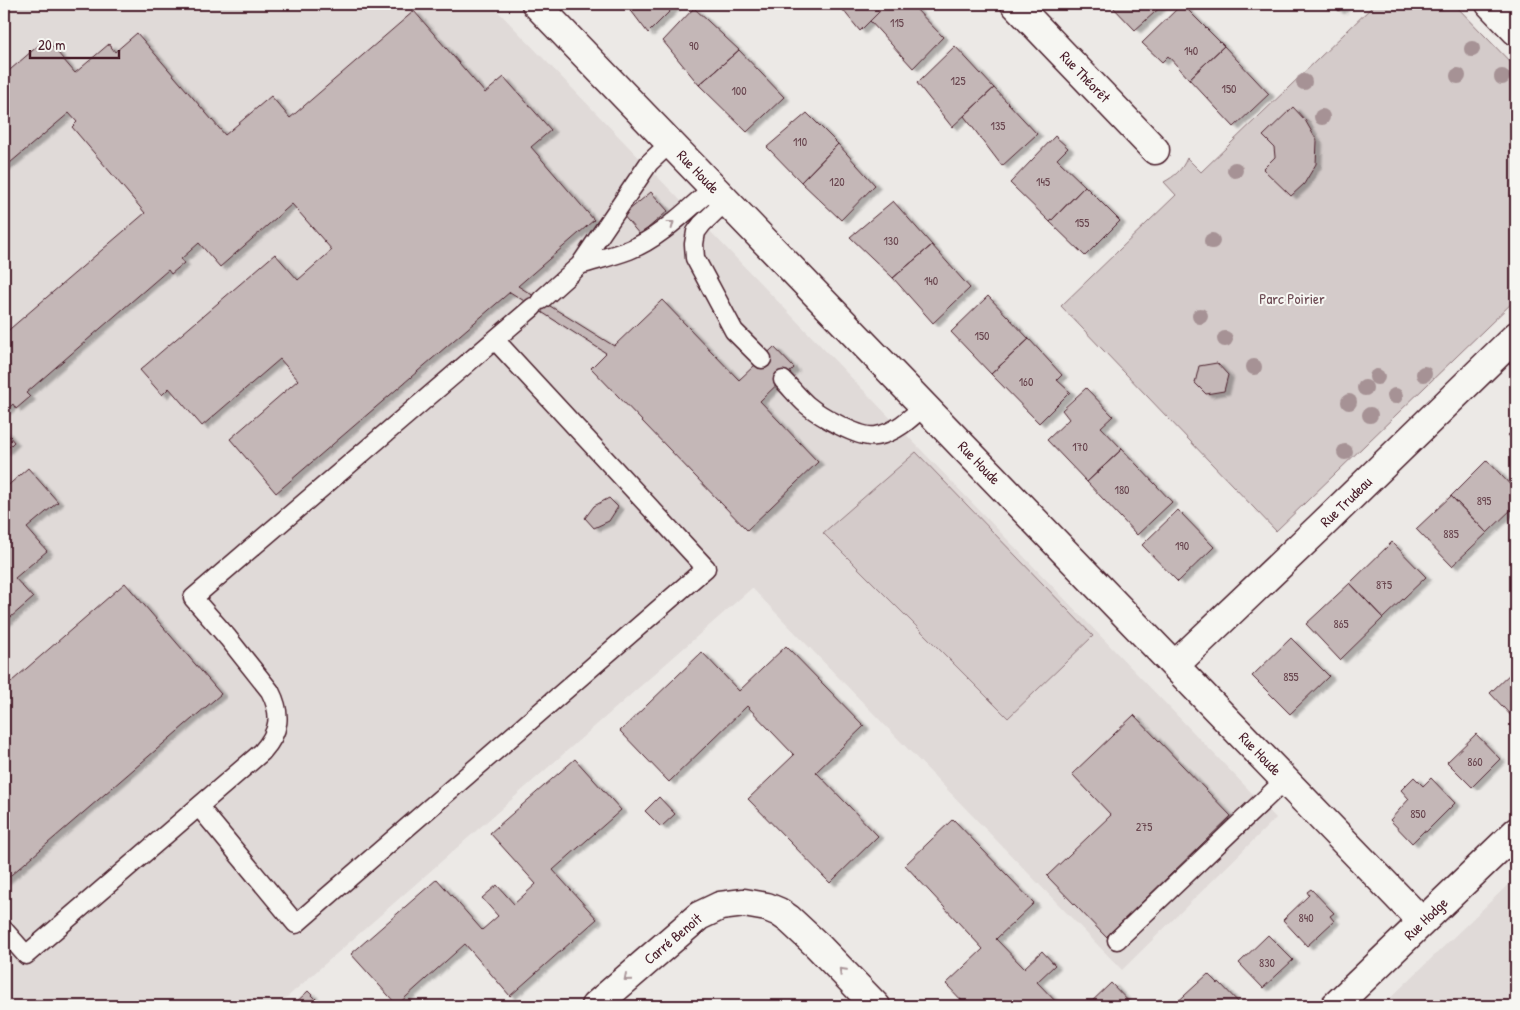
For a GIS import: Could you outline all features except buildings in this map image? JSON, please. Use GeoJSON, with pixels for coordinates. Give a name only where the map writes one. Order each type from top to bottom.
{"type":"FeatureCollection","features":[{"type":"Feature","properties":{"kind":"street","name":"Rue Houde"},"geometry":{"type":"LineString","coordinates":[[536,4],[1422,922]]}},
{"type":"Feature","properties":{"kind":"street","name":"Rue Théorêt"},"geometry":{"type":"LineString","coordinates":[[1015,4],[1155,150]]}},
{"type":"Feature","properties":{"kind":"street"},"geometry":{"type":"LineString","coordinates":[[1490,4],[1516,31]]}},
{"type":"Feature","properties":{"kind":"street","name":"Rue Trudeau"},"geometry":{"type":"LineString","coordinates":[[1175,665],[1516,336]]}},
{"type":"Feature","properties":{"kind":"street","name":"Rue Hodge"},"geometry":{"type":"LineString","coordinates":[[1335,1006],[1516,832]]}},
{"type":"Feature","properties":{"kind":"street","name":"Carré Benoit"},"geometry":{"type":"LineString","coordinates":[[594,1006],[698,916],[720,906],[744,903],[767,907],[789,918],[876,1006]]}},
{"type":"Feature","properties":{"kind":"lane"},"geometry":{"type":"LineString","coordinates":[[4,930],[26,955],[199,807],[270,743],[276,732],[278,720],[277,709],[270,691],[193,598],[537,304],[580,265],[649,163],[670,142]]}},
{"type":"Feature","properties":{"kind":"lane"},"geometry":{"type":"LineString","coordinates":[[580,265],[630,250],[719,194]]}},
{"type":"Feature","properties":{"kind":"lane"},"geometry":{"type":"LineString","coordinates":[[719,194],[696,232],[694,244],[695,258],[734,331],[762,359]]}},
{"type":"Feature","properties":{"kind":"lane"},"geometry":{"type":"LineString","coordinates":[[199,807],[296,924],[706,568],[495,340]]}},
{"type":"Feature","properties":{"kind":"lane"},"geometry":{"type":"LineString","coordinates":[[783,380],[811,408],[862,435],[876,436],[893,429],[909,420],[924,406]]}},
{"type":"Feature","properties":{"kind":"lane"},"geometry":{"type":"LineString","coordinates":[[1117,940],[1285,780]]}},
{"type":"Feature","properties":{"kind":"shaded area"},"geometry":{"type":"Polygon","coordinates":[[[4,4],[491,4],[1276,818],[1122,970],[752,588],[277,1006],[4,1006],[4,4]]]}},
{"type":"Feature","properties":{"kind":"shaded area"},"geometry":{"type":"Polygon","coordinates":[[[1516,877],[1516,1006],[1382,1006],[1516,877]]]}},
{"type":"Feature","properties":{"kind":"green space","name":"Parc Poirier"},"geometry":{"type":"Polygon","coordinates":[[[1375,4],[1454,4],[1516,68],[1516,299],[1276,531],[1061,306],[1176,195],[1164,182],[1178,172],[1187,158],[1201,172],[1375,4]]]}},
{"type":"Feature","properties":{"kind":"green space"},"geometry":{"type":"Polygon","coordinates":[[[916,452],[1093,636],[1008,718],[823,533],[916,452]]]}}]}
